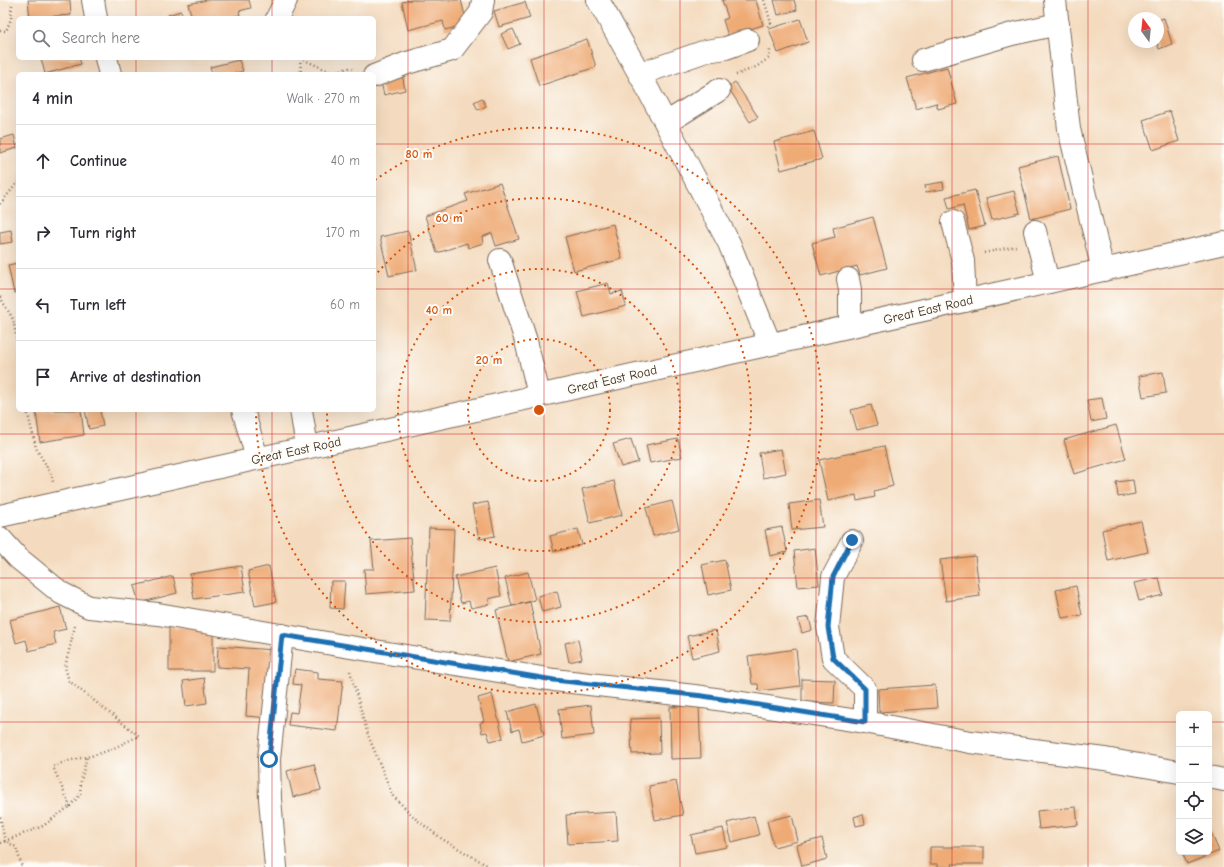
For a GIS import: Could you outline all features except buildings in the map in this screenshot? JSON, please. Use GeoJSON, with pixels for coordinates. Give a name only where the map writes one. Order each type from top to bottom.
{"type":"FeatureCollection","features":[{"type":"Feature","properties":{"kind":"main road"},"geometry":{"type":"LineString","coordinates":[[92,0],[96,16]]}},
{"type":"Feature","properties":{"kind":"main road"},"geometry":{"type":"LineString","coordinates":[[278,16],[286,0]]}},
{"type":"Feature","properties":{"kind":"main road"},"geometry":{"type":"LineString","coordinates":[[376,75],[407,63],[452,50],[481,12],[483,0]]}},
{"type":"Feature","properties":{"kind":"main road"},"geometry":{"type":"LineString","coordinates":[[598,0],[666,122],[729,243],[770,344]]}},
{"type":"Feature","properties":{"kind":"main road"},"geometry":{"type":"LineString","coordinates":[[1054,0],[1058,24],[1069,129],[1103,270]]}},
{"type":"Feature","properties":{"kind":"main road"},"geometry":{"type":"LineString","coordinates":[[922,60],[1012,34],[1058,24]]}},
{"type":"Feature","properties":{"kind":"main road"},"geometry":{"type":"LineString","coordinates":[[640,74],[706,51],[726,48],[748,40]]}},
{"type":"Feature","properties":{"kind":"main road"},"geometry":{"type":"LineString","coordinates":[[106,60],[110,72]]}},
{"type":"Feature","properties":{"kind":"main road"},"geometry":{"type":"LineString","coordinates":[[666,122],[719,90]]}},
{"type":"Feature","properties":{"kind":"main road"},"geometry":{"type":"LineString","coordinates":[[953,222],[962,256],[966,301]]}},
{"type":"Feature","properties":{"kind":"main road"},"geometry":{"type":"LineString","coordinates":[[1036,235],[1048,282]]}},
{"type":"Feature","properties":{"kind":"main road","name":"Great East Road"},"geometry":{"type":"LineString","coordinates":[[0,516],[1224,243]]}},
{"type":"Feature","properties":{"kind":"main road"},"geometry":{"type":"LineString","coordinates":[[500,260],[526,341],[539,395]]}},
{"type":"Feature","properties":{"kind":"main road"},"geometry":{"type":"LineString","coordinates":[[848,279],[850,290],[850,326]]}},
{"type":"Feature","properties":{"kind":"main road"},"geometry":{"type":"LineString","coordinates":[[244,412],[257,458]]}},
{"type":"Feature","properties":{"kind":"main road"},"geometry":{"type":"LineString","coordinates":[[301,412],[307,447]]}},
{"type":"Feature","properties":{"kind":"main road"},"geometry":{"type":"LineString","coordinates":[[0,538],[18,558],[61,593],[90,607],[158,614],[554,680],[703,696],[865,722],[970,742],[1105,759],[1176,771]]}},
{"type":"Feature","properties":{"kind":"main road"},"geometry":{"type":"LineString","coordinates":[[852,540],[833,577],[828,627],[833,658],[865,689],[865,722]]}},
{"type":"Feature","properties":{"kind":"main road"},"geometry":{"type":"LineString","coordinates":[[276,867],[270,799],[269,759],[282,635]]}},
{"type":"Feature","properties":{"kind":"main road"},"geometry":{"type":"LineString","coordinates":[[1212,778],[1224,780]]}},
{"type":"Feature","properties":{"kind":"path"},"geometry":{"type":"LineString","coordinates":[[0,31],[6,31],[11,20],[12,5]]}},
{"type":"Feature","properties":{"kind":"path"},"geometry":{"type":"LineString","coordinates":[[300,60],[301,72]]}},
{"type":"Feature","properties":{"kind":"path"},"geometry":{"type":"LineString","coordinates":[[304,60],[331,72],[349,68],[355,70],[356,72]]}},
{"type":"Feature","properties":{"kind":"path"},"geometry":{"type":"LineString","coordinates":[[0,204],[16,184]]}},
{"type":"Feature","properties":{"kind":"path"},"geometry":{"type":"LineString","coordinates":[[962,256],[991,251],[1036,235]]}},
{"type":"Feature","properties":{"kind":"path"},"geometry":{"type":"LineString","coordinates":[[0,297],[13,319],[16,335]]}},
{"type":"Feature","properties":{"kind":"path"},"geometry":{"type":"LineString","coordinates":[[27,412],[36,448],[52,476],[58,502]]}},
{"type":"Feature","properties":{"kind":"path"},"geometry":{"type":"LineString","coordinates":[[70,806],[53,767],[64,761],[99,754],[139,736],[69,681],[65,667],[80,602]]}},
{"type":"Feature","properties":{"kind":"path"},"geometry":{"type":"LineString","coordinates":[[344,646],[368,735],[393,796],[417,820],[442,839],[490,867]]}},
{"type":"Feature","properties":{"kind":"path"},"geometry":{"type":"LineString","coordinates":[[0,843],[43,826],[70,806],[80,795],[81,781],[87,756]]}},
{"type":"Feature","properties":{"kind":"path"},"geometry":{"type":"LineString","coordinates":[[0,817],[5,841],[16,847],[22,867]]}},
{"type":"Feature","properties":{"kind":"route"},"geometry":{"type":"LineString","coordinates":[[269,759],[282,635],[554,680],[703,696],[865,722],[865,689],[833,658],[828,627],[833,577],[852,540]]}}]}
